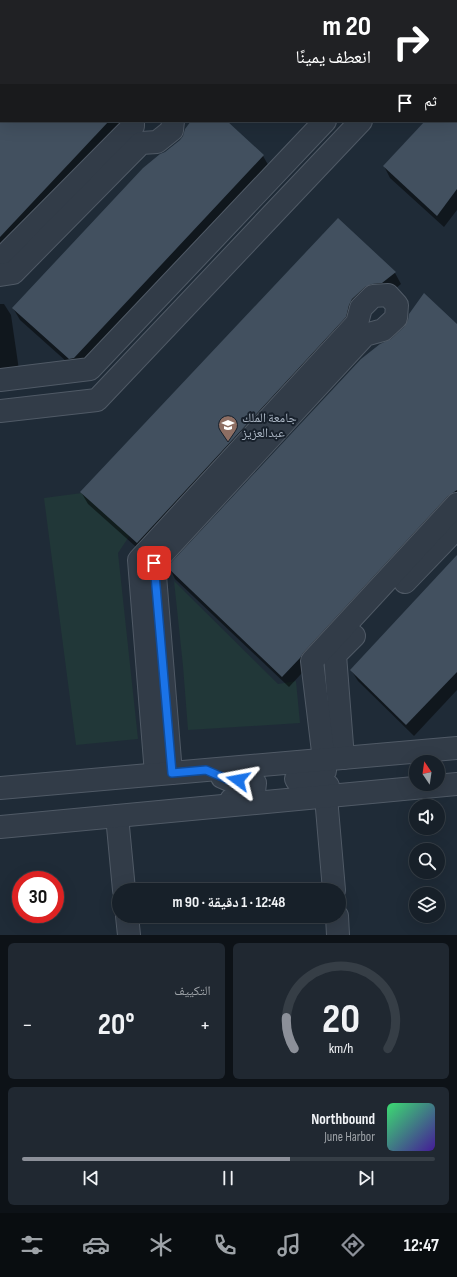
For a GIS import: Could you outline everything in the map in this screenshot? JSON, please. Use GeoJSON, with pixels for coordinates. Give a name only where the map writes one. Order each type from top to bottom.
{"type":"FeatureCollection","features":[{"type":"Feature","properties":{"kind":"street"},"geometry":{"type":"LineString","coordinates":[[0,258],[3,258],[133,126],[133,122]]}},
{"type":"Feature","properties":{"kind":"street"},"geometry":{"type":"LineString","coordinates":[[0,274],[13,273],[141,143],[157,142],[172,130],[173,122]]}},
{"type":"Feature","properties":{"kind":"street"},"geometry":{"type":"LineString","coordinates":[[0,380],[90,369],[324,122]]}},
{"type":"Feature","properties":{"kind":"street"},"geometry":{"type":"LineString","coordinates":[[0,411],[97,400],[361,122]]}},
{"type":"Feature","properties":{"kind":"street"},"geometry":{"type":"LineString","coordinates":[[388,295],[397,305],[396,318],[383,330],[365,335],[154,563],[164,774],[138,560],[357,323],[361,308],[373,296],[388,295]]}},
{"type":"Feature","properties":{"kind":"street"},"geometry":{"type":"LineString","coordinates":[[334,883],[336,796],[325,785],[300,785],[296,779],[301,773],[353,768],[343,758],[312,661],[457,504]]}},
{"type":"Feature","properties":{"kind":"street"},"geometry":{"type":"LineString","coordinates":[[343,758],[335,655],[457,528]]}},
{"type":"Feature","properties":{"kind":"street"},"geometry":{"type":"LineString","coordinates":[[0,788],[457,748]]}},
{"type":"Feature","properties":{"kind":"street"},"geometry":{"type":"LineString","coordinates":[[196,808],[217,802],[248,798],[254,792],[255,783],[246,780],[229,780],[206,770]]}},
{"type":"Feature","properties":{"kind":"street"},"geometry":{"type":"LineString","coordinates":[[0,827],[457,784]]}},
{"type":"Feature","properties":{"kind":"street"},"geometry":{"type":"LineString","coordinates":[[117,816],[123,883]]}},
{"type":"Feature","properties":{"kind":"street"},"geometry":{"type":"LineString","coordinates":[[128,923],[129,935]]}},
{"type":"Feature","properties":{"kind":"street"},"geometry":{"type":"LineString","coordinates":[[337,923],[338,935]]}},
{"type":"Feature","properties":{"kind":"green space"},"geometry":{"type":"Polygon","coordinates":[[[82,493],[130,535],[118,553],[138,739],[76,745],[44,498],[82,493]]]}},
{"type":"Feature","properties":{"kind":"green space"},"geometry":{"type":"Polygon","coordinates":[[[174,581],[278,684],[296,681],[300,723],[188,730],[174,581]]]}},
{"type":"Feature","properties":{"kind":"building"},"geometry":{"type":"Polygon","coordinates":[[[0,122],[108,122],[0,237],[0,122]]]}},
{"type":"Feature","properties":{"kind":"building"},"geometry":{"type":"Polygon","coordinates":[[[190,122],[228,122],[264,155],[74,358],[69,359],[12,308],[143,168],[180,140],[190,122]]]}},
{"type":"Feature","properties":{"kind":"building"},"geometry":{"type":"Polygon","coordinates":[[[424,122],[457,122],[457,189],[437,216],[383,166],[424,122]]]}},
{"type":"Feature","properties":{"kind":"building"},"geometry":{"type":"Polygon","coordinates":[[[338,218],[396,272],[382,283],[372,284],[365,287],[352,299],[346,317],[137,543],[80,492],[338,218]]]}},
{"type":"Feature","properties":{"kind":"building"},"geometry":{"type":"Polygon","coordinates":[[[424,293],[457,324],[457,490],[448,496],[282,677],[167,567],[361,359],[380,344],[391,339],[404,327],[408,320],[409,314],[424,293]]]}},
{"type":"Feature","properties":{"kind":"building"},"geometry":{"type":"Polygon","coordinates":[[[457,555],[457,672],[406,725],[350,670],[457,555]]]}},
{"type":"Feature","properties":{"kind":"place","name":"جامعة الملك عبدالعزيز"},"geometry":{"type":"Point","coordinates":[228,442]}},
{"type":"Feature","properties":{"kind":"route"},"geometry":{"type":"LineString","coordinates":[[154,563],[172,773],[206,770],[229,780],[238,780]]}}]}
